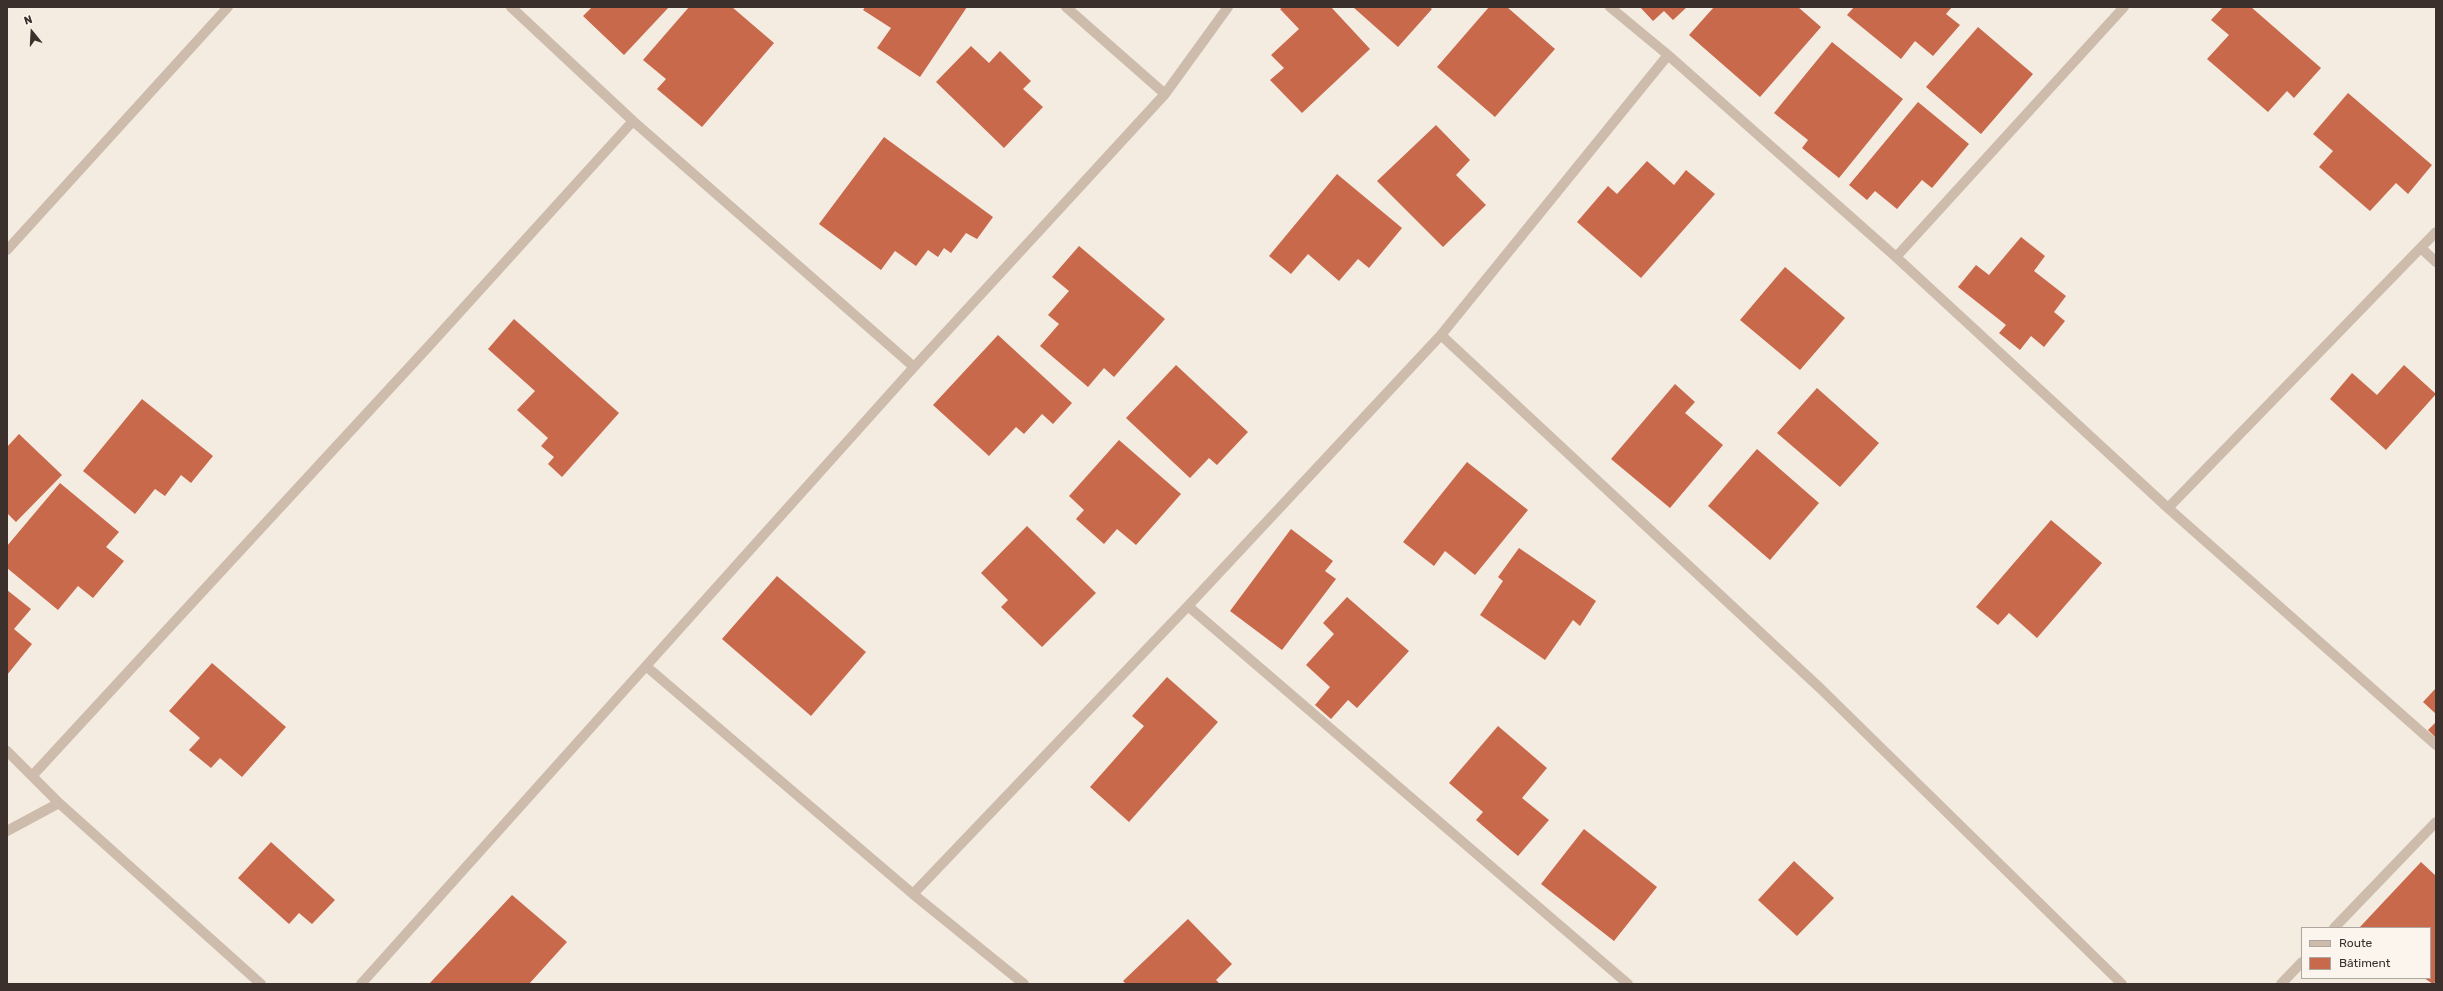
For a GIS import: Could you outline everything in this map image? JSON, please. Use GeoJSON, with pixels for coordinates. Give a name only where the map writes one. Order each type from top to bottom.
{"type":"FeatureCollection","features":[{"type":"Feature","properties":{"kind":"street"},"geometry":{"type":"LineString","coordinates":[[7,250],[228,7]]}},
{"type":"Feature","properties":{"kind":"street"},"geometry":{"type":"LineString","coordinates":[[511,7],[633,121],[914,367]]}},
{"type":"Feature","properties":{"kind":"street"},"geometry":{"type":"LineString","coordinates":[[1066,7],[1165,94]]}},
{"type":"Feature","properties":{"kind":"street"},"geometry":{"type":"LineString","coordinates":[[361,984],[647,667],[914,367],[1165,94],[1228,7]]}},
{"type":"Feature","properties":{"kind":"street"},"geometry":{"type":"LineString","coordinates":[[1610,7],[1668,55],[1896,257],[2168,508],[2436,745]]}},
{"type":"Feature","properties":{"kind":"street"},"geometry":{"type":"LineString","coordinates":[[1896,257],[2123,7]]}},
{"type":"Feature","properties":{"kind":"street"},"geometry":{"type":"LineString","coordinates":[[913,894],[1188,606],[1441,335],[1668,55]]}},
{"type":"Feature","properties":{"kind":"street"},"geometry":{"type":"LineString","coordinates":[[33,775],[428,347],[633,121]]}},
{"type":"Feature","properties":{"kind":"street"},"geometry":{"type":"LineString","coordinates":[[2168,508],[2436,232]]}},
{"type":"Feature","properties":{"kind":"street"},"geometry":{"type":"LineString","coordinates":[[2421,248],[2436,262]]}},
{"type":"Feature","properties":{"kind":"street"},"geometry":{"type":"LineString","coordinates":[[1441,335],[1821,689],[2122,984]]}},
{"type":"Feature","properties":{"kind":"street"},"geometry":{"type":"LineString","coordinates":[[1188,606],[1628,984]]}},
{"type":"Feature","properties":{"kind":"street"},"geometry":{"type":"LineString","coordinates":[[647,667],[913,894],[1024,984]]}},
{"type":"Feature","properties":{"kind":"street"},"geometry":{"type":"LineString","coordinates":[[7,751],[33,775],[59,803],[261,984]]}},
{"type":"Feature","properties":{"kind":"street"},"geometry":{"type":"LineString","coordinates":[[7,831],[59,803]]}},
{"type":"Feature","properties":{"kind":"street"},"geometry":{"type":"LineString","coordinates":[[2335,927],[2436,822]]}},
{"type":"Feature","properties":{"kind":"street"},"geometry":{"type":"LineString","coordinates":[[2280,984],[2301,963]]}},
{"type":"Feature","properties":{"kind":"building"},"geometry":{"type":"Polygon","coordinates":[[[592,7],[669,7],[624,55],[583,16],[592,7]]]}},
{"type":"Feature","properties":{"kind":"building"},"geometry":{"type":"Polygon","coordinates":[[[689,7],[732,7],[774,43],[702,127],[657,89],[666,79],[643,60],[689,7]]]}},
{"type":"Feature","properties":{"kind":"building"},"geometry":{"type":"Polygon","coordinates":[[[865,7],[967,7],[920,77],[877,48],[891,28],[863,10],[865,7]]]}},
{"type":"Feature","properties":{"kind":"building"},"geometry":{"type":"Polygon","coordinates":[[[1283,7],[1331,7],[1370,49],[1302,113],[1270,80],[1284,68],[1271,55],[1299,29],[1280,9],[1283,7]]]}},
{"type":"Feature","properties":{"kind":"building"},"geometry":{"type":"Polygon","coordinates":[[[1353,7],[1429,7],[1432,9],[1398,47],[1353,7]]]}},
{"type":"Feature","properties":{"kind":"building"},"geometry":{"type":"Polygon","coordinates":[[[1489,7],[1507,7],[1555,49],[1495,117],[1437,67],[1489,7]]]}},
{"type":"Feature","properties":{"kind":"building"},"geometry":{"type":"Polygon","coordinates":[[[1640,7],[1687,7],[1673,20],[1664,11],[1653,21],[1640,7]]]}},
{"type":"Feature","properties":{"kind":"building"},"geometry":{"type":"Polygon","coordinates":[[[1714,7],[1798,7],[1821,27],[1760,97],[1689,35],[1714,7]]]}},
{"type":"Feature","properties":{"kind":"building"},"geometry":{"type":"Polygon","coordinates":[[[1854,7],[1952,7],[1946,14],[1960,25],[1933,56],[1915,41],[1901,59],[1847,15],[1854,7]]]}},
{"type":"Feature","properties":{"kind":"building"},"geometry":{"type":"Polygon","coordinates":[[[2223,7],[2251,7],[2321,68],[2294,98],[2287,91],[2268,112],[2207,59],[2229,35],[2211,20],[2223,7]]]}},
{"type":"Feature","properties":{"kind":"building"},"geometry":{"type":"Polygon","coordinates":[[[1978,27],[2033,74],[1981,134],[1926,87],[1978,27]]]}},
{"type":"Feature","properties":{"kind":"building"},"geometry":{"type":"Polygon","coordinates":[[[1832,42],[1903,99],[1839,178],[1802,148],[1808,140],[1774,113],[1832,42]]]}},
{"type":"Feature","properties":{"kind":"building"},"geometry":{"type":"Polygon","coordinates":[[[971,46],[989,63],[1000,51],[1031,81],[1023,89],[1043,107],[1004,148],[936,82],[971,46]]]}},
{"type":"Feature","properties":{"kind":"building"},"geometry":{"type":"Polygon","coordinates":[[[2348,93],[2432,165],[2408,194],[2396,183],[2370,211],[2319,167],[2333,151],[2313,134],[2348,93]]]}},
{"type":"Feature","properties":{"kind":"building"},"geometry":{"type":"Polygon","coordinates":[[[1918,102],[1969,144],[1932,188],[1922,180],[1897,209],[1875,191],[1867,200],[1849,185],[1918,102]]]}},
{"type":"Feature","properties":{"kind":"building"},"geometry":{"type":"Polygon","coordinates":[[[1436,125],[1470,160],[1456,175],[1486,205],[1443,247],[1377,181],[1436,125]]]}},
{"type":"Feature","properties":{"kind":"building"},"geometry":{"type":"Polygon","coordinates":[[[884,137],[993,217],[977,239],[966,233],[951,253],[944,248],[938,257],[928,250],[916,266],[895,251],[881,270],[819,224],[884,137]]]}},
{"type":"Feature","properties":{"kind":"building"},"geometry":{"type":"Polygon","coordinates":[[[1647,161],[1674,185],[1686,170],[1715,194],[1641,278],[1577,222],[1608,186],[1617,194],[1647,161]]]}},
{"type":"Feature","properties":{"kind":"building"},"geometry":{"type":"Polygon","coordinates":[[[1337,174],[1402,228],[1369,268],[1358,259],[1339,281],[1308,254],[1291,274],[1269,256],[1337,174]]]}},
{"type":"Feature","properties":{"kind":"building"},"geometry":{"type":"Polygon","coordinates":[[[2021,237],[2045,256],[2034,271],[2066,296],[2054,312],[2065,321],[2044,347],[2031,336],[2020,350],[1999,333],[2006,325],[1958,287],[1976,265],[1989,275],[2021,237]]]}},
{"type":"Feature","properties":{"kind":"building"},"geometry":{"type":"Polygon","coordinates":[[[1079,246],[1165,319],[1114,377],[1104,368],[1088,387],[1040,346],[1059,324],[1048,315],[1069,291],[1052,277],[1079,246]]]}},
{"type":"Feature","properties":{"kind":"building"},"geometry":{"type":"Polygon","coordinates":[[[1785,267],[1845,318],[1800,370],[1740,320],[1785,267]]]}},
{"type":"Feature","properties":{"kind":"building"},"geometry":{"type":"Polygon","coordinates":[[[514,319],[619,413],[562,477],[548,464],[554,457],[541,446],[548,438],[517,410],[535,391],[488,349],[514,319]]]}},
{"type":"Feature","properties":{"kind":"building"},"geometry":{"type":"Polygon","coordinates":[[[998,335],[1072,403],[1053,424],[1042,414],[1024,434],[1016,427],[989,456],[933,405],[998,335]]]}},
{"type":"Feature","properties":{"kind":"building"},"geometry":{"type":"Polygon","coordinates":[[[1176,365],[1248,432],[1217,465],[1209,458],[1190,478],[1126,418],[1176,365]]]}},
{"type":"Feature","properties":{"kind":"building"},"geometry":{"type":"Polygon","coordinates":[[[2404,365],[2436,394],[2386,450],[2330,399],[2352,373],[2377,395],[2404,365]]]}},
{"type":"Feature","properties":{"kind":"building"},"geometry":{"type":"Polygon","coordinates":[[[1675,384],[1695,402],[1685,413],[1723,445],[1670,508],[1611,459],[1675,384]]]}},
{"type":"Feature","properties":{"kind":"building"},"geometry":{"type":"Polygon","coordinates":[[[1817,388],[1879,443],[1840,487],[1777,433],[1817,388]]]}},
{"type":"Feature","properties":{"kind":"building"},"geometry":{"type":"Polygon","coordinates":[[[142,399],[213,456],[191,483],[181,475],[165,496],[155,489],[135,514],[83,471],[142,399]]]}},
{"type":"Feature","properties":{"kind":"building"},"geometry":{"type":"Polygon","coordinates":[[[19,434],[62,475],[16,522],[7,513],[7,447],[19,434]]]}},
{"type":"Feature","properties":{"kind":"building"},"geometry":{"type":"Polygon","coordinates":[[[1119,440],[1181,494],[1136,545],[1117,529],[1104,544],[1076,519],[1084,510],[1069,496],[1119,440]]]}},
{"type":"Feature","properties":{"kind":"building"},"geometry":{"type":"Polygon","coordinates":[[[1757,449],[1819,503],[1770,560],[1708,506],[1757,449]]]}},
{"type":"Feature","properties":{"kind":"building"},"geometry":{"type":"Polygon","coordinates":[[[1467,462],[1528,510],[1475,575],[1445,551],[1434,566],[1403,542],[1467,462]]]}},
{"type":"Feature","properties":{"kind":"building"},"geometry":{"type":"Polygon","coordinates":[[[60,483],[119,532],[106,547],[124,561],[93,598],[78,586],[58,610],[7,568],[7,546],[60,483]]]}},
{"type":"Feature","properties":{"kind":"building"},"geometry":{"type":"Polygon","coordinates":[[[2051,520],[2102,563],[2037,638],[2009,613],[1998,625],[1976,607],[2051,520]]]}},
{"type":"Feature","properties":{"kind":"building"},"geometry":{"type":"Polygon","coordinates":[[[1027,526],[1096,593],[1042,647],[1001,607],[1008,600],[981,573],[1027,526]]]}},
{"type":"Feature","properties":{"kind":"building"},"geometry":{"type":"Polygon","coordinates":[[[1291,529],[1333,561],[1325,571],[1336,579],[1282,650],[1230,611],[1291,529]]]}},
{"type":"Feature","properties":{"kind":"building"},"geometry":{"type":"Polygon","coordinates":[[[1519,548],[1596,601],[1580,626],[1573,620],[1545,660],[1480,615],[1503,581],[1498,577],[1519,548]]]}},
{"type":"Feature","properties":{"kind":"building"},"geometry":{"type":"Polygon","coordinates":[[[777,576],[866,652],[811,716],[722,639],[777,576]]]}},
{"type":"Feature","properties":{"kind":"building"},"geometry":{"type":"Polygon","coordinates":[[[7,590],[31,609],[14,629],[32,644],[7,675],[7,590]]]}},
{"type":"Feature","properties":{"kind":"building"},"geometry":{"type":"Polygon","coordinates":[[[1347,597],[1409,651],[1357,708],[1348,700],[1331,719],[1315,705],[1330,687],[1306,665],[1334,634],[1323,623],[1347,597]]]}},
{"type":"Feature","properties":{"kind":"building"},"geometry":{"type":"Polygon","coordinates":[[[212,663],[286,727],[242,777],[220,758],[211,768],[189,750],[200,738],[169,711],[212,663]]]}},
{"type":"Feature","properties":{"kind":"building"},"geometry":{"type":"Polygon","coordinates":[[[1167,677],[1218,722],[1129,822],[1090,787],[1144,726],[1132,716],[1167,677]]]}},
{"type":"Feature","properties":{"kind":"building"},"geometry":{"type":"Polygon","coordinates":[[[2436,688],[2436,714],[2423,702],[2436,688]]]}},
{"type":"Feature","properties":{"kind":"building"},"geometry":{"type":"Polygon","coordinates":[[[2436,722],[2436,738],[2428,730],[2436,722]]]}},
{"type":"Feature","properties":{"kind":"building"},"geometry":{"type":"Polygon","coordinates":[[[1498,726],[1547,768],[1522,798],[1549,820],[1518,856],[1476,820],[1483,812],[1449,783],[1498,726]]]}},
{"type":"Feature","properties":{"kind":"building"},"geometry":{"type":"Polygon","coordinates":[[[1584,829],[1657,887],[1614,941],[1541,884],[1584,829]]]}},
{"type":"Feature","properties":{"kind":"building"},"geometry":{"type":"Polygon","coordinates":[[[271,842],[335,900],[312,924],[299,913],[289,924],[238,878],[271,842]]]}},
{"type":"Feature","properties":{"kind":"building"},"geometry":{"type":"Polygon","coordinates":[[[1794,861],[1834,898],[1797,936],[1758,900],[1794,861]]]}},
{"type":"Feature","properties":{"kind":"building"},"geometry":{"type":"Polygon","coordinates":[[[2421,862],[2436,876],[2436,981],[2433,984],[2426,979],[2431,979],[2431,927],[2360,927],[2421,862]]]}},
{"type":"Feature","properties":{"kind":"building"},"geometry":{"type":"Polygon","coordinates":[[[512,895],[567,942],[529,984],[429,984],[512,895]]]}},
{"type":"Feature","properties":{"kind":"building"},"geometry":{"type":"Polygon","coordinates":[[[1188,919],[1232,964],[1216,980],[1220,984],[1126,984],[1123,981],[1188,919]]]}}]}
